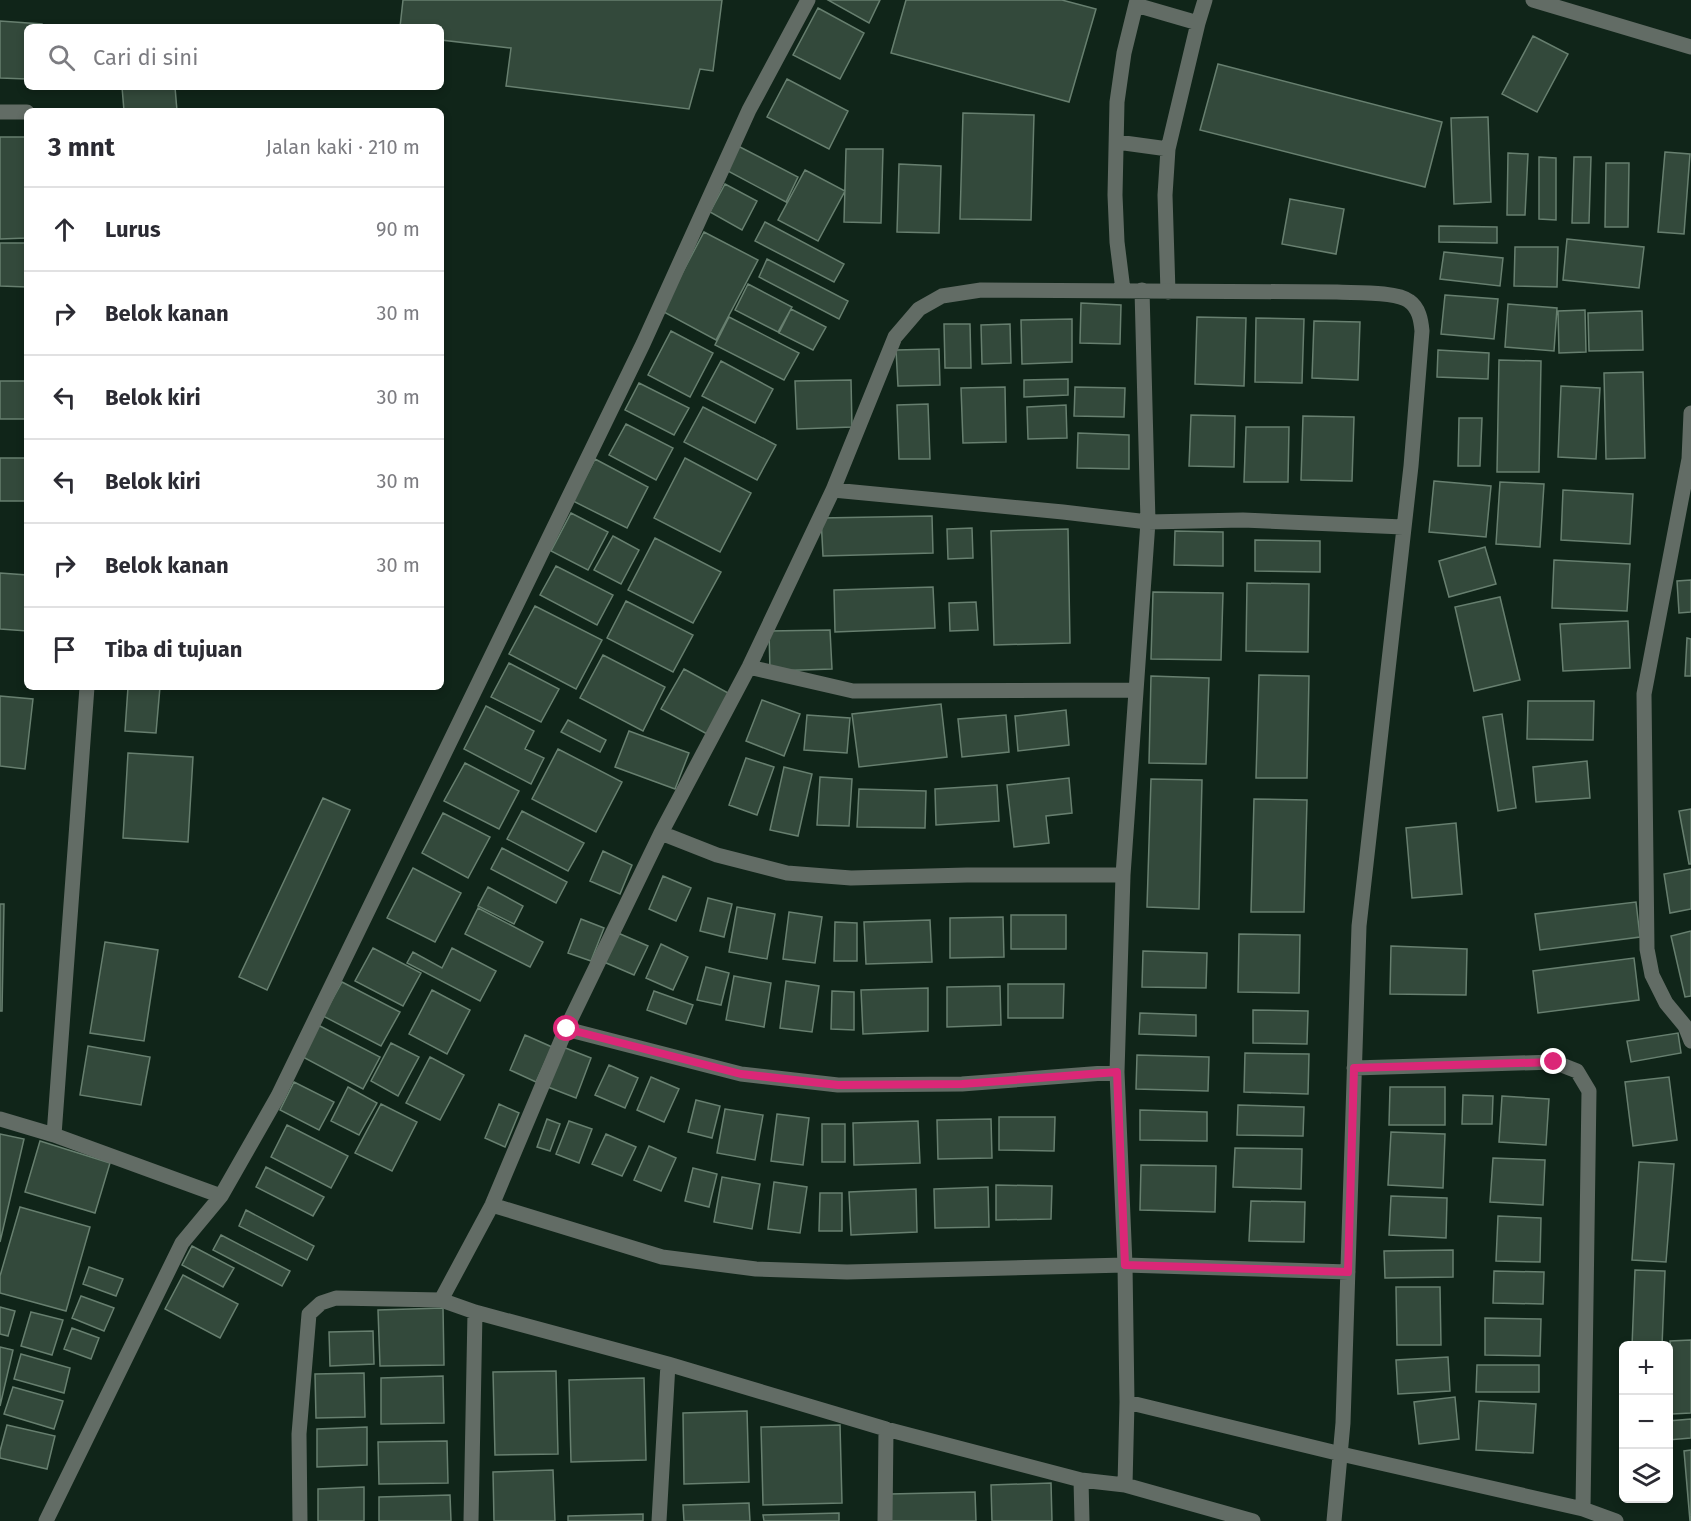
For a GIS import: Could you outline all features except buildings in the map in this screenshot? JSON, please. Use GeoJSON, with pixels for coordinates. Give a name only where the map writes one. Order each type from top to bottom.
{"type":"FeatureCollection","features":[{"type":"Feature","properties":{"kind":"street"},"geometry":{"type":"LineString","coordinates":[[46,1521],[183,1243],[221,1196],[278,1096],[643,344],[748,110],[808,0]]}},
{"type":"Feature","properties":{"kind":"street"},"geometry":{"type":"LineString","coordinates":[[1168,292],[1165,195],[1168,149],[1205,0]]}},
{"type":"Feature","properties":{"kind":"street"},"geometry":{"type":"LineString","coordinates":[[1533,0],[1691,47]]}},
{"type":"Feature","properties":{"kind":"street"},"geometry":{"type":"LineString","coordinates":[[1123,290],[1117,242],[1115,195],[1117,102],[1124,53],[1136,2],[1198,23]]}},
{"type":"Feature","properties":{"kind":"street"},"geometry":{"type":"LineString","coordinates":[[0,112],[24,112]]}},
{"type":"Feature","properties":{"kind":"street"},"geometry":{"type":"LineString","coordinates":[[1117,142],[1168,149]]}},
{"type":"Feature","properties":{"kind":"street"},"geometry":{"type":"LineString","coordinates":[[441,1300],[492,1205],[567,1029],[661,833],[749,667],[833,490],[895,337],[919,309],[942,296],[981,290],[1337,292],[1390,295],[1409,300],[1420,316],[1422,331],[1411,466],[1359,926],[1341,1454],[1334,1521]]}},
{"type":"Feature","properties":{"kind":"street"},"geometry":{"type":"LineString","coordinates":[[1125,1485],[1127,1402],[1125,1265],[1117,1072],[1123,875],[1148,522],[1142,290]]}},
{"type":"Feature","properties":{"kind":"street"},"geometry":{"type":"LineString","coordinates":[[1691,413],[1690,459],[1644,694],[1647,949],[1652,975],[1666,1003],[1685,1026],[1691,1041]]}},
{"type":"Feature","properties":{"kind":"street"},"geometry":{"type":"LineString","coordinates":[[833,490],[1148,522],[1243,520],[1403,527]]}},
{"type":"Feature","properties":{"kind":"street"},"geometry":{"type":"LineString","coordinates":[[749,667],[853,690],[1136,690]]}},
{"type":"Feature","properties":{"kind":"street"},"geometry":{"type":"LineString","coordinates":[[54,1135],[87,690]]}},
{"type":"Feature","properties":{"kind":"street"},"geometry":{"type":"LineString","coordinates":[[661,833],[717,855],[787,873],[851,879],[967,875],[1123,875]]}},
{"type":"Feature","properties":{"kind":"street"},"geometry":{"type":"LineString","coordinates":[[567,1029],[741,1074],[838,1085],[962,1084],[1117,1072]]}},
{"type":"Feature","properties":{"kind":"street"},"geometry":{"type":"LineString","coordinates":[[1354,1068],[1554,1062],[1577,1071],[1590,1091],[1583,1509]]}},
{"type":"Feature","properties":{"kind":"street"},"geometry":{"type":"LineString","coordinates":[[0,1119],[54,1135],[221,1196]]}},
{"type":"Feature","properties":{"kind":"street"},"geometry":{"type":"LineString","coordinates":[[492,1205],[662,1257],[756,1269],[847,1272],[1125,1265],[1348,1272]]}},
{"type":"Feature","properties":{"kind":"street"},"geometry":{"type":"LineString","coordinates":[[300,1521],[299,1434],[309,1314],[321,1303],[336,1298],[441,1300],[475,1312],[668,1364],[886,1429],[1081,1480],[1125,1485],[1253,1521]]}},
{"type":"Feature","properties":{"kind":"street"},"geometry":{"type":"LineString","coordinates":[[471,1521],[475,1312]]}},
{"type":"Feature","properties":{"kind":"street"},"geometry":{"type":"LineString","coordinates":[[659,1521],[668,1364]]}},
{"type":"Feature","properties":{"kind":"street"},"geometry":{"type":"LineString","coordinates":[[1127,1402],[1583,1509],[1616,1521]]}},
{"type":"Feature","properties":{"kind":"street"},"geometry":{"type":"LineString","coordinates":[[885,1521],[886,1429]]}},
{"type":"Feature","properties":{"kind":"street"},"geometry":{"type":"LineString","coordinates":[[1081,1480],[1082,1521]]}},
{"type":"Feature","properties":{"kind":"route"},"geometry":{"type":"LineString","coordinates":[[567,1029],[741,1074],[838,1085],[962,1084],[1117,1072],[1125,1265],[1348,1272],[1354,1068],[1554,1062]]}}]}
